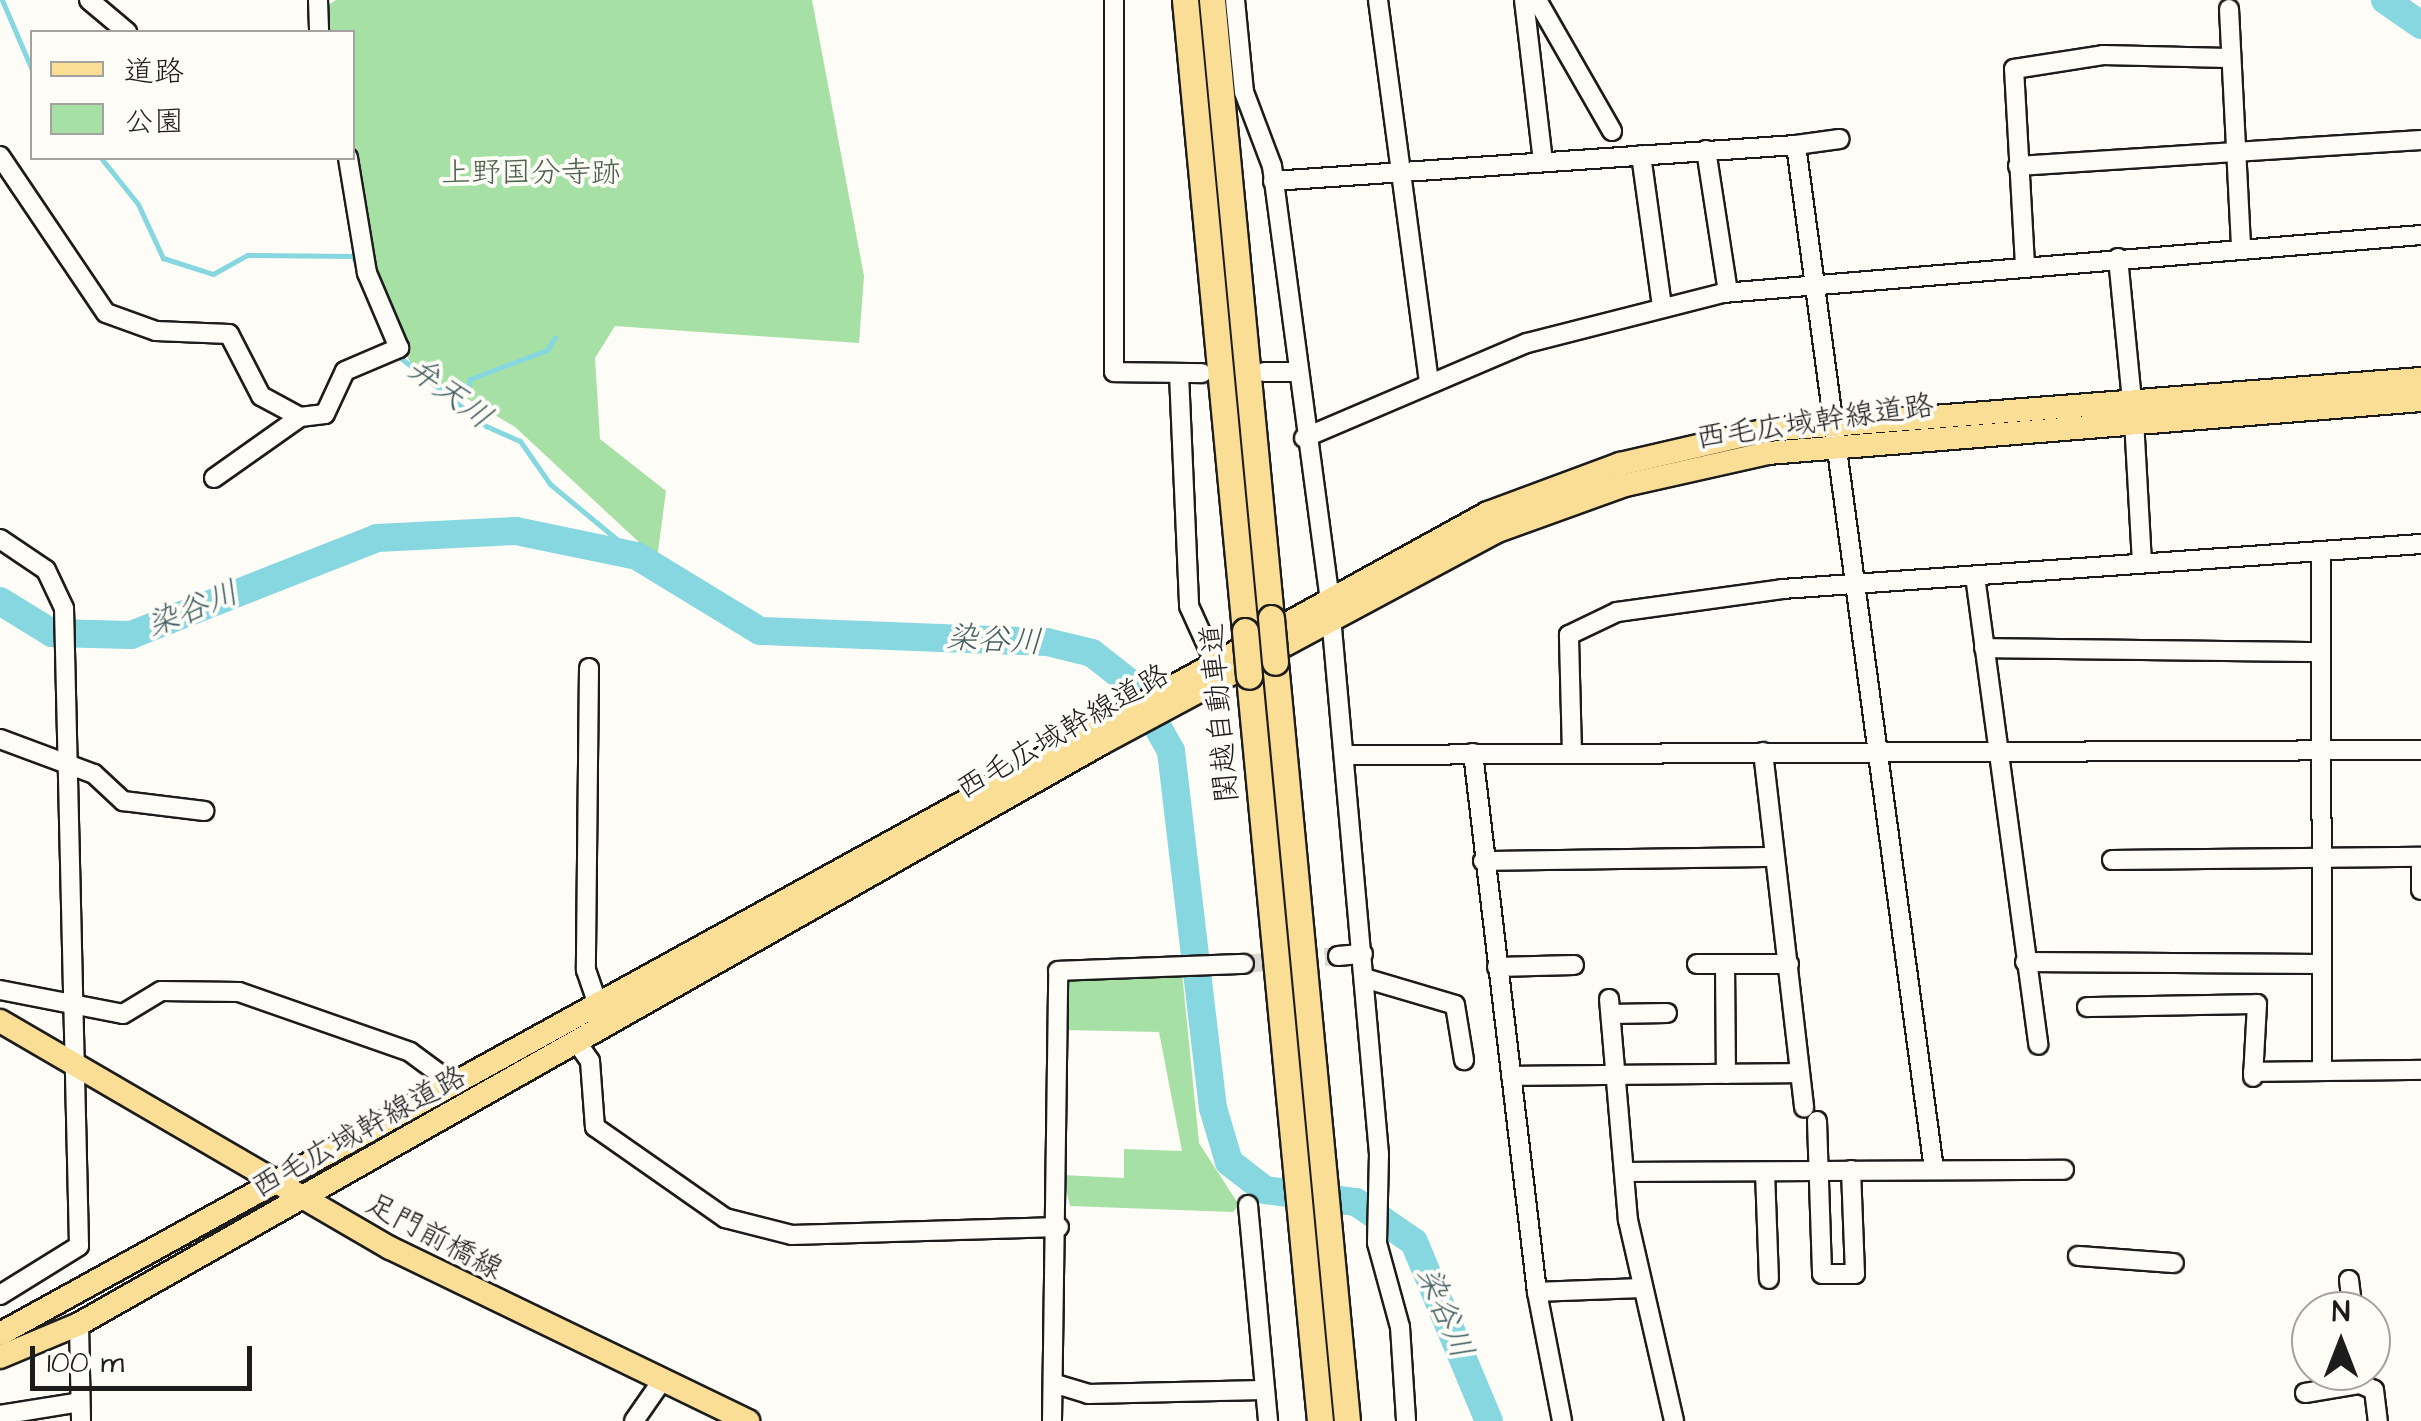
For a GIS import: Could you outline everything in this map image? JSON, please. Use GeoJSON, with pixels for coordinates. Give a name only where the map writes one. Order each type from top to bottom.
{"type":"FeatureCollection","features":[{"type":"Feature","properties":{"kind":"highway","name":"関越自動車道"},"geometry":{"type":"LineString","coordinates":[[1185,0],[1320,1421]]}},
{"type":"Feature","properties":{"kind":"highway","name":"関越自動車道"},"geometry":{"type":"LineString","coordinates":[[1212,0],[1348,1421]]}},
{"type":"Feature","properties":{"kind":"main road","name":"西毛広域幹線道路"},"geometry":{"type":"LineString","coordinates":[[1168,696],[1214,662],[1329,594],[1488,513],[1620,464],[1839,433],[2133,410],[2421,378]]}},
{"type":"Feature","properties":{"kind":"main road","name":"西毛広域幹線道路"},"geometry":{"type":"LineString","coordinates":[[2133,410],[2421,400]]}},
{"type":"Feature","properties":{"kind":"main road","name":"西毛広域幹線道路"},"geometry":{"type":"LineString","coordinates":[[0,1334],[1168,696],[1555,508],[1689,469],[1839,433]]}},
{"type":"Feature","properties":{"kind":"main road","name":"西毛広域幹線道路"},"geometry":{"type":"LineString","coordinates":[[0,1357],[79,1324],[578,1044],[1129,718]]}},
{"type":"Feature","properties":{"kind":"main road","name":"足門前橋線"},"geometry":{"type":"LineString","coordinates":[[0,1022],[300,1199],[659,1385],[748,1421]]}},
{"type":"Feature","properties":{"kind":"street"},"geometry":{"type":"LineString","coordinates":[[88,0],[120,26]]}},
{"type":"Feature","properties":{"kind":"street"},"geometry":{"type":"LineString","coordinates":[[112,0],[120,26]]}},
{"type":"Feature","properties":{"kind":"street"},"geometry":{"type":"LineString","coordinates":[[318,0],[318,30]]}},
{"type":"Feature","properties":{"kind":"street"},"geometry":{"type":"LineString","coordinates":[[1114,0],[1114,372],[1202,373]]}},
{"type":"Feature","properties":{"kind":"street"},"geometry":{"type":"LineString","coordinates":[[1235,0],[1244,92],[1273,180],[1294,372],[1329,594],[1364,978],[1378,1190],[1376,1235],[1400,1327],[1406,1421]]}},
{"type":"Feature","properties":{"kind":"street"},"geometry":{"type":"LineString","coordinates":[[1378,0],[1429,380]]}},
{"type":"Feature","properties":{"kind":"street"},"geometry":{"type":"LineString","coordinates":[[1524,0],[1543,162]]}},
{"type":"Feature","properties":{"kind":"street"},"geometry":{"type":"LineString","coordinates":[[1537,0],[1612,131]]}},
{"type":"Feature","properties":{"kind":"street"},"geometry":{"type":"LineString","coordinates":[[2229,9],[2228,58],[2241,248]]}},
{"type":"Feature","properties":{"kind":"street"},"geometry":{"type":"LineString","coordinates":[[2025,265],[2011,77],[2019,66],[2104,55],[2228,58]]}},
{"type":"Feature","properties":{"kind":"street"},"geometry":{"type":"LineString","coordinates":[[1273,180],[1840,139]]}},
{"type":"Feature","properties":{"kind":"street"},"geometry":{"type":"LineString","coordinates":[[2018,166],[2421,140]]}},
{"type":"Feature","properties":{"kind":"street"},"geometry":{"type":"LineString","coordinates":[[1796,144],[1860,583],[1934,1170]]}},
{"type":"Feature","properties":{"kind":"street"},"geometry":{"type":"LineString","coordinates":[[1706,150],[1728,292]]}},
{"type":"Feature","properties":{"kind":"street"},"geometry":{"type":"LineString","coordinates":[[1641,155],[1662,306]]}},
{"type":"Feature","properties":{"kind":"street"},"geometry":{"type":"LineString","coordinates":[[0,156],[106,313],[156,330],[229,334],[261,396],[300,417]]}},
{"type":"Feature","properties":{"kind":"street"},"geometry":{"type":"LineString","coordinates":[[214,478],[300,417],[325,414],[345,371],[399,348],[367,272],[348,160]]}},
{"type":"Feature","properties":{"kind":"street"},"geometry":{"type":"LineString","coordinates":[[1304,438],[1429,380],[1662,306],[1728,292],[1818,280],[2421,235]]}},
{"type":"Feature","properties":{"kind":"street"},"geometry":{"type":"LineString","coordinates":[[2118,258],[2133,410],[2142,564]]}},
{"type":"Feature","properties":{"kind":"street"},"geometry":{"type":"LineString","coordinates":[[1264,372],[1294,372]]}},
{"type":"Feature","properties":{"kind":"street"},"geometry":{"type":"LineString","coordinates":[[1179,374],[1189,606],[1214,662]]}},
{"type":"Feature","properties":{"kind":"street"},"geometry":{"type":"LineString","coordinates":[[0,539],[46,570],[64,608],[79,1246],[0,1295]]}},
{"type":"Feature","properties":{"kind":"street"},"geometry":{"type":"LineString","coordinates":[[1572,753],[1576,625],[1860,583],[2421,544]]}},
{"type":"Feature","properties":{"kind":"street"},"geometry":{"type":"LineString","coordinates":[[2321,551],[2322,1071]]}},
{"type":"Feature","properties":{"kind":"street"},"geometry":{"type":"LineString","coordinates":[[1975,576],[2038,1045]]}},
{"type":"Feature","properties":{"kind":"street"},"geometry":{"type":"LineString","coordinates":[[1984,648],[2320,652]]}},
{"type":"Feature","properties":{"kind":"street"},"geometry":{"type":"LineString","coordinates":[[589,668],[586,970],[598,1004]]}},
{"type":"Feature","properties":{"kind":"street"},"geometry":{"type":"LineString","coordinates":[[0,740],[94,774],[123,800],[204,811]]}},
{"type":"Feature","properties":{"kind":"street"},"geometry":{"type":"LineString","coordinates":[[1346,755],[2421,750]]}},
{"type":"Feature","properties":{"kind":"street"},"geometry":{"type":"LineString","coordinates":[[1762,752],[1800,1074],[1810,1114],[1817,1172],[1822,1274],[1856,1274],[1851,1170]]}},
{"type":"Feature","properties":{"kind":"street"},"geometry":{"type":"LineString","coordinates":[[1474,754],[1536,1292],[1562,1421]]}},
{"type":"Feature","properties":{"kind":"street"},"geometry":{"type":"LineString","coordinates":[[1484,861],[1775,857]]}},
{"type":"Feature","properties":{"kind":"street"},"geometry":{"type":"LineString","coordinates":[[2112,860],[2421,857],[2421,890]]}},
{"type":"Feature","properties":{"kind":"street"},"geometry":{"type":"LineString","coordinates":[[1338,956],[1362,954]]}},
{"type":"Feature","properties":{"kind":"street"},"geometry":{"type":"LineString","coordinates":[[2026,962],[2321,964]]}},
{"type":"Feature","properties":{"kind":"street"},"geometry":{"type":"LineString","coordinates":[[1052,1421],[1059,1227],[1058,971],[1244,964]]}},
{"type":"Feature","properties":{"kind":"street"},"geometry":{"type":"LineString","coordinates":[[1697,964],[1789,964]]}},
{"type":"Feature","properties":{"kind":"street"},"geometry":{"type":"LineString","coordinates":[[1725,964],[1726,1074]]}},
{"type":"Feature","properties":{"kind":"street"},"geometry":{"type":"LineString","coordinates":[[1496,968],[1574,965]]}},
{"type":"Feature","properties":{"kind":"street"},"geometry":{"type":"LineString","coordinates":[[1364,978],[1455,1006],[1464,1060]]}},
{"type":"Feature","properties":{"kind":"street"},"geometry":{"type":"LineString","coordinates":[[0,990],[134,1014],[161,991],[240,992],[410,1052],[455,1085]]}},
{"type":"Feature","properties":{"kind":"street"},"geometry":{"type":"LineString","coordinates":[[2087,1007],[2257,1004],[2253,1074],[2421,1070]]}},
{"type":"Feature","properties":{"kind":"street"},"geometry":{"type":"LineString","coordinates":[[1667,1013],[1610,1006],[1640,1288],[1674,1421]]}},
{"type":"Feature","properties":{"kind":"street"},"geometry":{"type":"LineString","coordinates":[[578,1044],[590,1061],[596,1127],[725,1218],[792,1235],[1059,1227]]}},
{"type":"Feature","properties":{"kind":"street"},"geometry":{"type":"LineString","coordinates":[[1510,1076],[1800,1074]]}},
{"type":"Feature","properties":{"kind":"street"},"geometry":{"type":"LineString","coordinates":[[1625,1172],[2064,1170]]}},
{"type":"Feature","properties":{"kind":"street"},"geometry":{"type":"LineString","coordinates":[[1765,1172],[1768,1279]]}},
{"type":"Feature","properties":{"kind":"street"},"geometry":{"type":"LineString","coordinates":[[1248,1205],[1268,1421]]}},
{"type":"Feature","properties":{"kind":"street"},"geometry":{"type":"LineString","coordinates":[[2078,1256],[2174,1263]]}},
{"type":"Feature","properties":{"kind":"street"},"geometry":{"type":"LineString","coordinates":[[2349,1280],[2350,1291]]}},
{"type":"Feature","properties":{"kind":"street"},"geometry":{"type":"LineString","coordinates":[[1536,1292],[1640,1288]]}},
{"type":"Feature","properties":{"kind":"street"},"geometry":{"type":"LineString","coordinates":[[0,1415],[80,1412],[79,1324]]}},
{"type":"Feature","properties":{"kind":"street"},"geometry":{"type":"LineString","coordinates":[[1056,1384],[1088,1394],[1263,1390]]}},
{"type":"Feature","properties":{"kind":"street"},"geometry":{"type":"LineString","coordinates":[[634,1421],[659,1385]]}},
{"type":"Feature","properties":{"kind":"street"},"geometry":{"type":"LineString","coordinates":[[2305,1393],[2312,1391]]}},
{"type":"Feature","properties":{"kind":"street"},"geometry":{"type":"LineString","coordinates":[[2374,1391],[2378,1421]]}},
{"type":"Feature","properties":{"kind":"green space","name":"上野国分寺跡"},"geometry":{"type":"Polygon","coordinates":[[[336,0],[812,0],[864,276],[859,343],[615,326],[595,358],[600,439],[666,491],[657,559],[515,427],[412,366],[377,291],[352,160],[355,30],[324,30],[322,9],[336,0]]]}},
{"type":"Feature","properties":{"kind":"green space"},"geometry":{"type":"Polygon","coordinates":[[[1182,973],[1199,1143],[1239,1205],[1233,1212],[1070,1206],[1063,1175],[1124,1178],[1124,1149],[1182,1151],[1159,1032],[1064,1030],[1065,982],[1071,975],[1182,973]]]}},
{"type":"Feature","properties":{"kind":"waterway","name":"弁天川"},"geometry":{"type":"LineString","coordinates":[[2,0],[30,65]]}},
{"type":"Feature","properties":{"kind":"waterway"},"geometry":{"type":"LineString","coordinates":[[2385,0],[2421,25]]}},
{"type":"Feature","properties":{"kind":"waterway","name":"弁天川"},"geometry":{"type":"LineString","coordinates":[[103,160],[138,204],[163,258],[213,274],[247,255],[353,256],[382,328]]}},
{"type":"Feature","properties":{"kind":"waterway"},"geometry":{"type":"LineString","coordinates":[[467,393],[470,379],[547,350],[555,337]]}},
{"type":"Feature","properties":{"kind":"waterway","name":"弁天川"},"geometry":{"type":"LineString","coordinates":[[397,355],[486,426],[520,441],[550,484],[637,556]]}},
{"type":"Feature","properties":{"kind":"waterway","name":"染谷川"},"geometry":{"type":"LineString","coordinates":[[0,601],[52,633],[131,635],[377,538],[516,531],[637,556],[760,631],[1047,642],[1092,653],[1135,687],[1171,751],[1213,1108],[1229,1162],[1265,1190],[1356,1202],[1414,1242],[1489,1421]]}},
{"type":"Feature","properties":{"kind":"tunnel"},"geometry":{"type":"LineString","coordinates":[[1244,964],[1338,956]]}}]}
